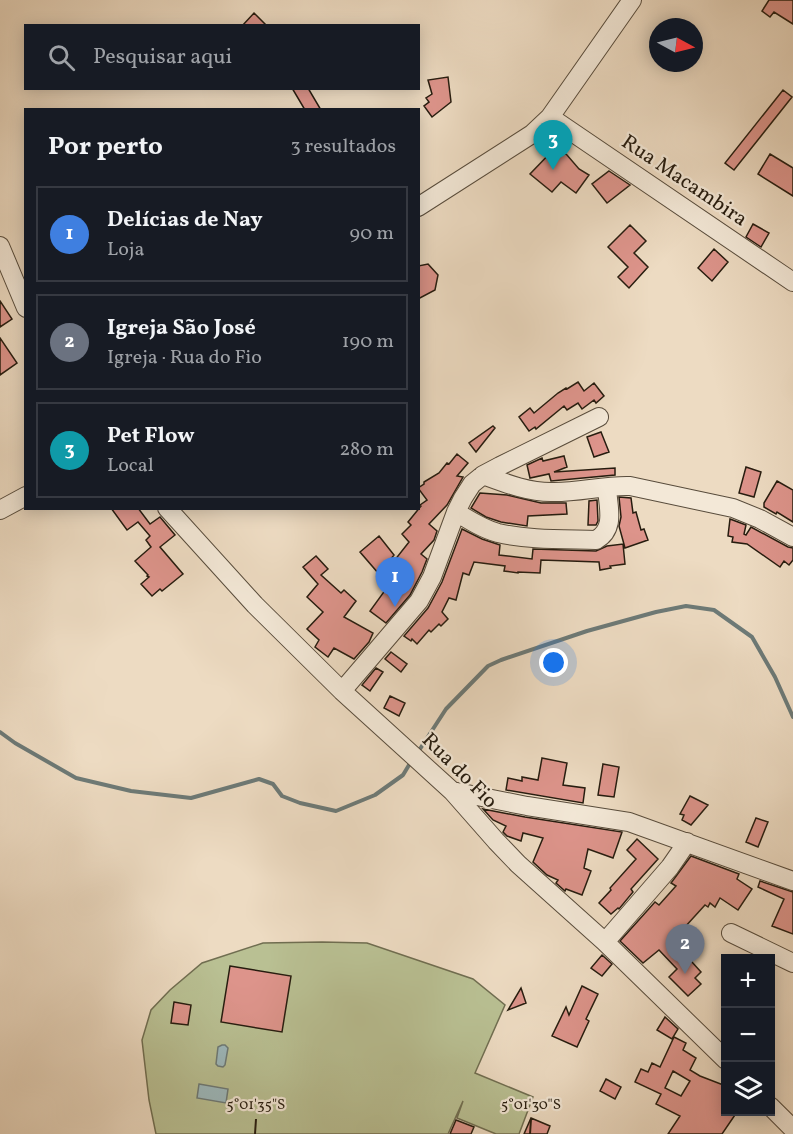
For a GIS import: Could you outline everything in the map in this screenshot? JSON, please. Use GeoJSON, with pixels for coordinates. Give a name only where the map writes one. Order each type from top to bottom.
{"type":"FeatureCollection","features":[{"type":"Feature","properties":{"kind":"street"},"geometry":{"type":"LineString","coordinates":[[420,206],[532,135],[550,117],[632,0]]}},
{"type":"Feature","properties":{"kind":"street","name":"Rua Macambira"},"geometry":{"type":"LineString","coordinates":[[550,117],[793,282]]}},
{"type":"Feature","properties":{"kind":"street"},"geometry":{"type":"LineString","coordinates":[[0,246],[24,303]]}},
{"type":"Feature","properties":{"kind":"street"},"geometry":{"type":"LineString","coordinates":[[342,691],[419,601],[432,577],[456,512],[472,484],[483,475],[599,417]]}},
{"type":"Feature","properties":{"kind":"street"},"geometry":{"type":"LineString","coordinates":[[483,475],[535,491],[553,493],[630,486],[733,508],[754,516],[793,537]]}},
{"type":"Feature","properties":{"kind":"street"},"geometry":{"type":"LineString","coordinates":[[456,512],[498,533],[596,540],[603,536],[610,525],[607,488]]}},
{"type":"Feature","properties":{"kind":"street"},"geometry":{"type":"LineString","coordinates":[[0,510],[24,497]]}},
{"type":"Feature","properties":{"kind":"street","name":"Rua do Fio"},"geometry":{"type":"LineString","coordinates":[[169,510],[255,605],[342,691],[452,791],[518,864],[605,942],[721,1055]]}},
{"type":"Feature","properties":{"kind":"street"},"geometry":{"type":"LineString","coordinates":[[452,791],[527,806],[618,819],[793,881]]}},
{"type":"Feature","properties":{"kind":"street"},"geometry":{"type":"LineString","coordinates":[[605,942],[670,867],[687,842]]}},
{"type":"Feature","properties":{"kind":"street"},"geometry":{"type":"LineString","coordinates":[[731,933],[793,963]]}},
{"type":"Feature","properties":{"kind":"street"},"geometry":{"type":"LineString","coordinates":[[775,1110],[793,1129]]}},
{"type":"Feature","properties":{"kind":"green space"},"geometry":{"type":"Polygon","coordinates":[[[263,943],[367,943],[473,979],[505,1005],[475,1073],[533,1097],[519,1134],[496,1134],[457,1118],[463,1101],[448,1134],[156,1134],[149,1100],[142,1040],[151,1010],[170,990],[202,963],[263,943]]]}},
{"type":"Feature","properties":{"kind":"water"},"geometry":{"type":"Polygon","coordinates":[[[222,1045],[228,1048],[223,1067],[216,1064],[218,1047],[222,1045]]]}},
{"type":"Feature","properties":{"kind":"water"},"geometry":{"type":"Polygon","coordinates":[[[199,1084],[228,1089],[226,1103],[197,1098],[199,1084]]]}},
{"type":"Feature","properties":{"kind":"building"},"geometry":{"type":"Polygon","coordinates":[[[769,0],[793,0],[793,24],[774,12],[770,17],[762,11],[769,0]]]}},
{"type":"Feature","properties":{"kind":"building"},"geometry":{"type":"Polygon","coordinates":[[[254,13],[265,24],[244,24],[254,13]]]}},
{"type":"Feature","properties":{"kind":"building"},"geometry":{"type":"Polygon","coordinates":[[[448,77],[451,102],[432,117],[424,106],[429,102],[426,98],[432,94],[428,80],[448,77]]]}},
{"type":"Feature","properties":{"kind":"building"},"geometry":{"type":"Polygon","coordinates":[[[293,90],[309,90],[320,108],[304,108],[293,90]]]}},
{"type":"Feature","properties":{"kind":"building"},"geometry":{"type":"Polygon","coordinates":[[[783,90],[792,97],[734,170],[725,163],[783,90]]]}},
{"type":"Feature","properties":{"kind":"building"},"geometry":{"type":"Polygon","coordinates":[[[556,147],[567,155],[579,169],[589,175],[576,193],[561,182],[552,192],[530,174],[556,147]]]}},
{"type":"Feature","properties":{"kind":"building"},"geometry":{"type":"Polygon","coordinates":[[[770,154],[793,168],[793,196],[758,174],[770,154]]]}},
{"type":"Feature","properties":{"kind":"building"},"geometry":{"type":"Polygon","coordinates":[[[609,171],[630,185],[607,203],[592,184],[609,171]]]}},
{"type":"Feature","properties":{"kind":"building"},"geometry":{"type":"Polygon","coordinates":[[[753,224],[769,233],[761,247],[746,237],[753,224]]]}},
{"type":"Feature","properties":{"kind":"building"},"geometry":{"type":"Polygon","coordinates":[[[630,225],[646,241],[634,253],[648,267],[629,288],[618,277],[628,267],[608,247],[630,225]]]}},
{"type":"Feature","properties":{"kind":"building"},"geometry":{"type":"Polygon","coordinates":[[[714,249],[728,262],[712,281],[698,268],[714,249]]]}},
{"type":"Feature","properties":{"kind":"building"},"geometry":{"type":"Polygon","coordinates":[[[428,264],[438,275],[435,290],[420,298],[420,266],[428,264]]]}},
{"type":"Feature","properties":{"kind":"building"},"geometry":{"type":"Polygon","coordinates":[[[0,301],[12,319],[0,327],[0,301]]]}},
{"type":"Feature","properties":{"kind":"building"},"geometry":{"type":"Polygon","coordinates":[[[0,338],[17,363],[0,375],[0,338]]]}},
{"type":"Feature","properties":{"kind":"building"},"geometry":{"type":"Polygon","coordinates":[[[578,382],[584,391],[594,383],[604,396],[596,403],[594,400],[582,409],[578,403],[567,410],[564,406],[536,429],[535,427],[529,431],[519,417],[530,408],[534,413],[558,393],[578,382]]]}},
{"type":"Feature","properties":{"kind":"building"},"geometry":{"type":"Polygon","coordinates":[[[493,426],[495,428],[476,452],[469,443],[493,426]]]}},
{"type":"Feature","properties":{"kind":"building"},"geometry":{"type":"Polygon","coordinates":[[[601,432],[609,452],[594,457],[587,437],[601,432]]]}},
{"type":"Feature","properties":{"kind":"building"},"geometry":{"type":"Polygon","coordinates":[[[457,454],[468,463],[457,476],[463,477],[447,505],[429,524],[437,531],[434,540],[421,554],[427,559],[422,572],[410,595],[386,623],[370,611],[402,567],[394,561],[409,542],[402,534],[411,525],[408,522],[420,510],[420,505],[427,500],[420,491],[420,487],[439,473],[447,463],[449,464],[457,454]]]}},
{"type":"Feature","properties":{"kind":"building"},"geometry":{"type":"Polygon","coordinates":[[[564,456],[567,467],[554,472],[615,468],[615,475],[551,481],[549,474],[530,478],[527,465],[542,458],[543,461],[564,456]]]}},
{"type":"Feature","properties":{"kind":"building"},"geometry":{"type":"Polygon","coordinates":[[[746,467],[761,472],[754,497],[739,493],[746,467]]]}},
{"type":"Feature","properties":{"kind":"building"},"geometry":{"type":"Polygon","coordinates":[[[777,481],[793,490],[793,522],[764,507],[777,481]]]}},
{"type":"Feature","properties":{"kind":"building"},"geometry":{"type":"Polygon","coordinates":[[[480,493],[507,495],[541,503],[566,503],[567,514],[528,516],[527,526],[501,522],[486,517],[471,508],[480,493]]]}},
{"type":"Feature","properties":{"kind":"building"},"geometry":{"type":"Polygon","coordinates":[[[619,497],[631,498],[633,513],[636,512],[641,530],[644,529],[648,540],[625,548],[619,526],[621,517],[619,497]]]}},
{"type":"Feature","properties":{"kind":"building"},"geometry":{"type":"Polygon","coordinates":[[[597,500],[598,521],[596,525],[588,525],[589,501],[597,500]]]}},
{"type":"Feature","properties":{"kind":"building"},"geometry":{"type":"Polygon","coordinates":[[[112,510],[140,510],[150,524],[160,517],[175,535],[160,547],[183,574],[152,596],[141,584],[149,577],[135,561],[151,547],[146,540],[150,536],[138,522],[127,530],[112,510]]]}},
{"type":"Feature","properties":{"kind":"building"},"geometry":{"type":"Polygon","coordinates":[[[730,519],[746,525],[744,534],[746,535],[751,527],[793,548],[793,560],[789,565],[784,561],[780,567],[747,544],[732,542],[733,537],[728,536],[730,519]]]}},
{"type":"Feature","properties":{"kind":"building"},"geometry":{"type":"Polygon","coordinates":[[[462,529],[500,545],[499,555],[532,559],[533,549],[596,551],[607,546],[623,544],[625,564],[600,570],[599,562],[541,560],[540,573],[518,573],[504,571],[505,566],[474,562],[469,575],[463,573],[456,600],[449,598],[442,612],[448,619],[431,632],[429,630],[417,644],[404,636],[428,608],[442,582],[462,529]]]}},
{"type":"Feature","properties":{"kind":"building"},"geometry":{"type":"Polygon","coordinates":[[[379,536],[394,555],[379,574],[360,552],[379,536]]]}},
{"type":"Feature","properties":{"kind":"building"},"geometry":{"type":"Polygon","coordinates":[[[316,556],[328,569],[321,575],[341,593],[344,590],[356,601],[344,617],[373,633],[369,642],[354,659],[334,648],[328,657],[315,647],[319,640],[307,629],[323,612],[307,597],[318,584],[303,567],[316,556]]]}},
{"type":"Feature","properties":{"kind":"building"},"geometry":{"type":"Polygon","coordinates":[[[391,652],[407,664],[401,672],[385,659],[391,652]]]}},
{"type":"Feature","properties":{"kind":"building"},"geometry":{"type":"Polygon","coordinates":[[[376,668],[383,672],[370,691],[362,685],[376,668]]]}},
{"type":"Feature","properties":{"kind":"building"},"geometry":{"type":"Polygon","coordinates":[[[390,696],[405,703],[399,716],[384,708],[390,696]]]}},
{"type":"Feature","properties":{"kind":"building"},"geometry":{"type":"Polygon","coordinates":[[[542,758],[567,763],[563,785],[585,788],[583,803],[506,790],[508,778],[522,781],[522,777],[538,780],[542,758]]]}},
{"type":"Feature","properties":{"kind":"building"},"geometry":{"type":"Polygon","coordinates":[[[603,764],[619,767],[614,797],[598,795],[603,764]]]}},
{"type":"Feature","properties":{"kind":"building"},"geometry":{"type":"Polygon","coordinates":[[[690,796],[708,805],[691,825],[682,820],[684,815],[680,814],[690,796]]]}},
{"type":"Feature","properties":{"kind":"building"},"geometry":{"type":"Polygon","coordinates":[[[483,809],[622,832],[613,858],[588,849],[584,868],[591,871],[582,895],[566,889],[565,891],[556,883],[558,880],[547,875],[533,862],[543,838],[523,833],[521,841],[507,836],[503,832],[506,826],[493,820],[483,809]]]}},
{"type":"Feature","properties":{"kind":"building"},"geometry":{"type":"Polygon","coordinates":[[[756,818],[768,822],[758,847],[746,842],[756,818]]]}},
{"type":"Feature","properties":{"kind":"building"},"geometry":{"type":"Polygon","coordinates":[[[637,839],[658,859],[631,889],[633,892],[619,909],[611,914],[599,903],[636,859],[627,850],[637,839]]]}},
{"type":"Feature","properties":{"kind":"building"},"geometry":{"type":"Polygon","coordinates":[[[691,856],[739,874],[737,879],[752,889],[738,910],[720,898],[715,907],[710,903],[708,907],[705,905],[674,939],[701,972],[695,978],[701,984],[688,996],[669,977],[677,969],[659,950],[643,963],[620,941],[655,902],[659,905],[676,886],[671,883],[691,856]]]}},
{"type":"Feature","properties":{"kind":"building"},"geometry":{"type":"Polygon","coordinates":[[[760,881],[793,892],[793,934],[772,926],[784,899],[758,887],[760,881]]]}},
{"type":"Feature","properties":{"kind":"building"},"geometry":{"type":"Polygon","coordinates":[[[602,955],[612,964],[602,976],[591,968],[602,955]]]}},
{"type":"Feature","properties":{"kind":"building"},"geometry":{"type":"Polygon","coordinates":[[[230,966],[291,976],[282,1032],[221,1022],[230,966]]]}},
{"type":"Feature","properties":{"kind":"building"},"geometry":{"type":"Polygon","coordinates":[[[582,986],[598,994],[586,1019],[589,1021],[577,1047],[552,1036],[566,1007],[569,1015],[582,986]]]}},
{"type":"Feature","properties":{"kind":"building"},"geometry":{"type":"Polygon","coordinates":[[[521,988],[526,1003],[508,1010],[521,988]]]}},
{"type":"Feature","properties":{"kind":"building"},"geometry":{"type":"Polygon","coordinates":[[[174,1002],[191,1005],[188,1025],[171,1023],[174,1002]]]}},
{"type":"Feature","properties":{"kind":"building"},"geometry":{"type":"Polygon","coordinates":[[[665,1017],[678,1029],[672,1039],[657,1030],[665,1017]]]}},
{"type":"Feature","properties":{"kind":"building"},"geometry":{"type":"Polygon","coordinates":[[[674,1037],[686,1043],[683,1050],[696,1058],[690,1070],[721,1084],[721,1116],[734,1116],[722,1134],[668,1134],[680,1116],[656,1104],[661,1094],[635,1082],[641,1069],[648,1072],[652,1063],[660,1067],[674,1037]],[[673,1071],[665,1088],[681,1096],[690,1081],[673,1071]]]}},
{"type":"Feature","properties":{"kind":"building"},"geometry":{"type":"Polygon","coordinates":[[[606,1079],[621,1087],[615,1099],[600,1091],[606,1079]]]}},
{"type":"Feature","properties":{"kind":"building"},"geometry":{"type":"Polygon","coordinates":[[[531,1118],[550,1126],[547,1134],[524,1134],[531,1118]]]}},
{"type":"Feature","properties":{"kind":"building"},"geometry":{"type":"Polygon","coordinates":[[[456,1120],[474,1127],[471,1134],[450,1134],[456,1120]]]}},
{"type":"Feature","properties":{"kind":"waterway"},"geometry":{"type":"LineString","coordinates":[[420,749],[446,709],[488,666],[587,631],[686,606],[714,610],[752,637],[775,677],[793,717]]}},
{"type":"Feature","properties":{"kind":"waterway"},"geometry":{"type":"LineString","coordinates":[[0,732],[76,778],[131,791],[191,798],[259,779],[273,784],[282,796],[300,803],[336,811],[375,795],[403,775],[409,765]]}},
{"type":"Feature","properties":{"kind":"place","name":"Pet Flow"},"geometry":{"type":"Point","coordinates":[553,170]}},
{"type":"Feature","properties":{"kind":"place","name":"Delícias de Nay"},"geometry":{"type":"Point","coordinates":[395,607]}},
{"type":"Feature","properties":{"kind":"place","name":"Igreja São José"},"geometry":{"type":"Point","coordinates":[685,974]}}]}
